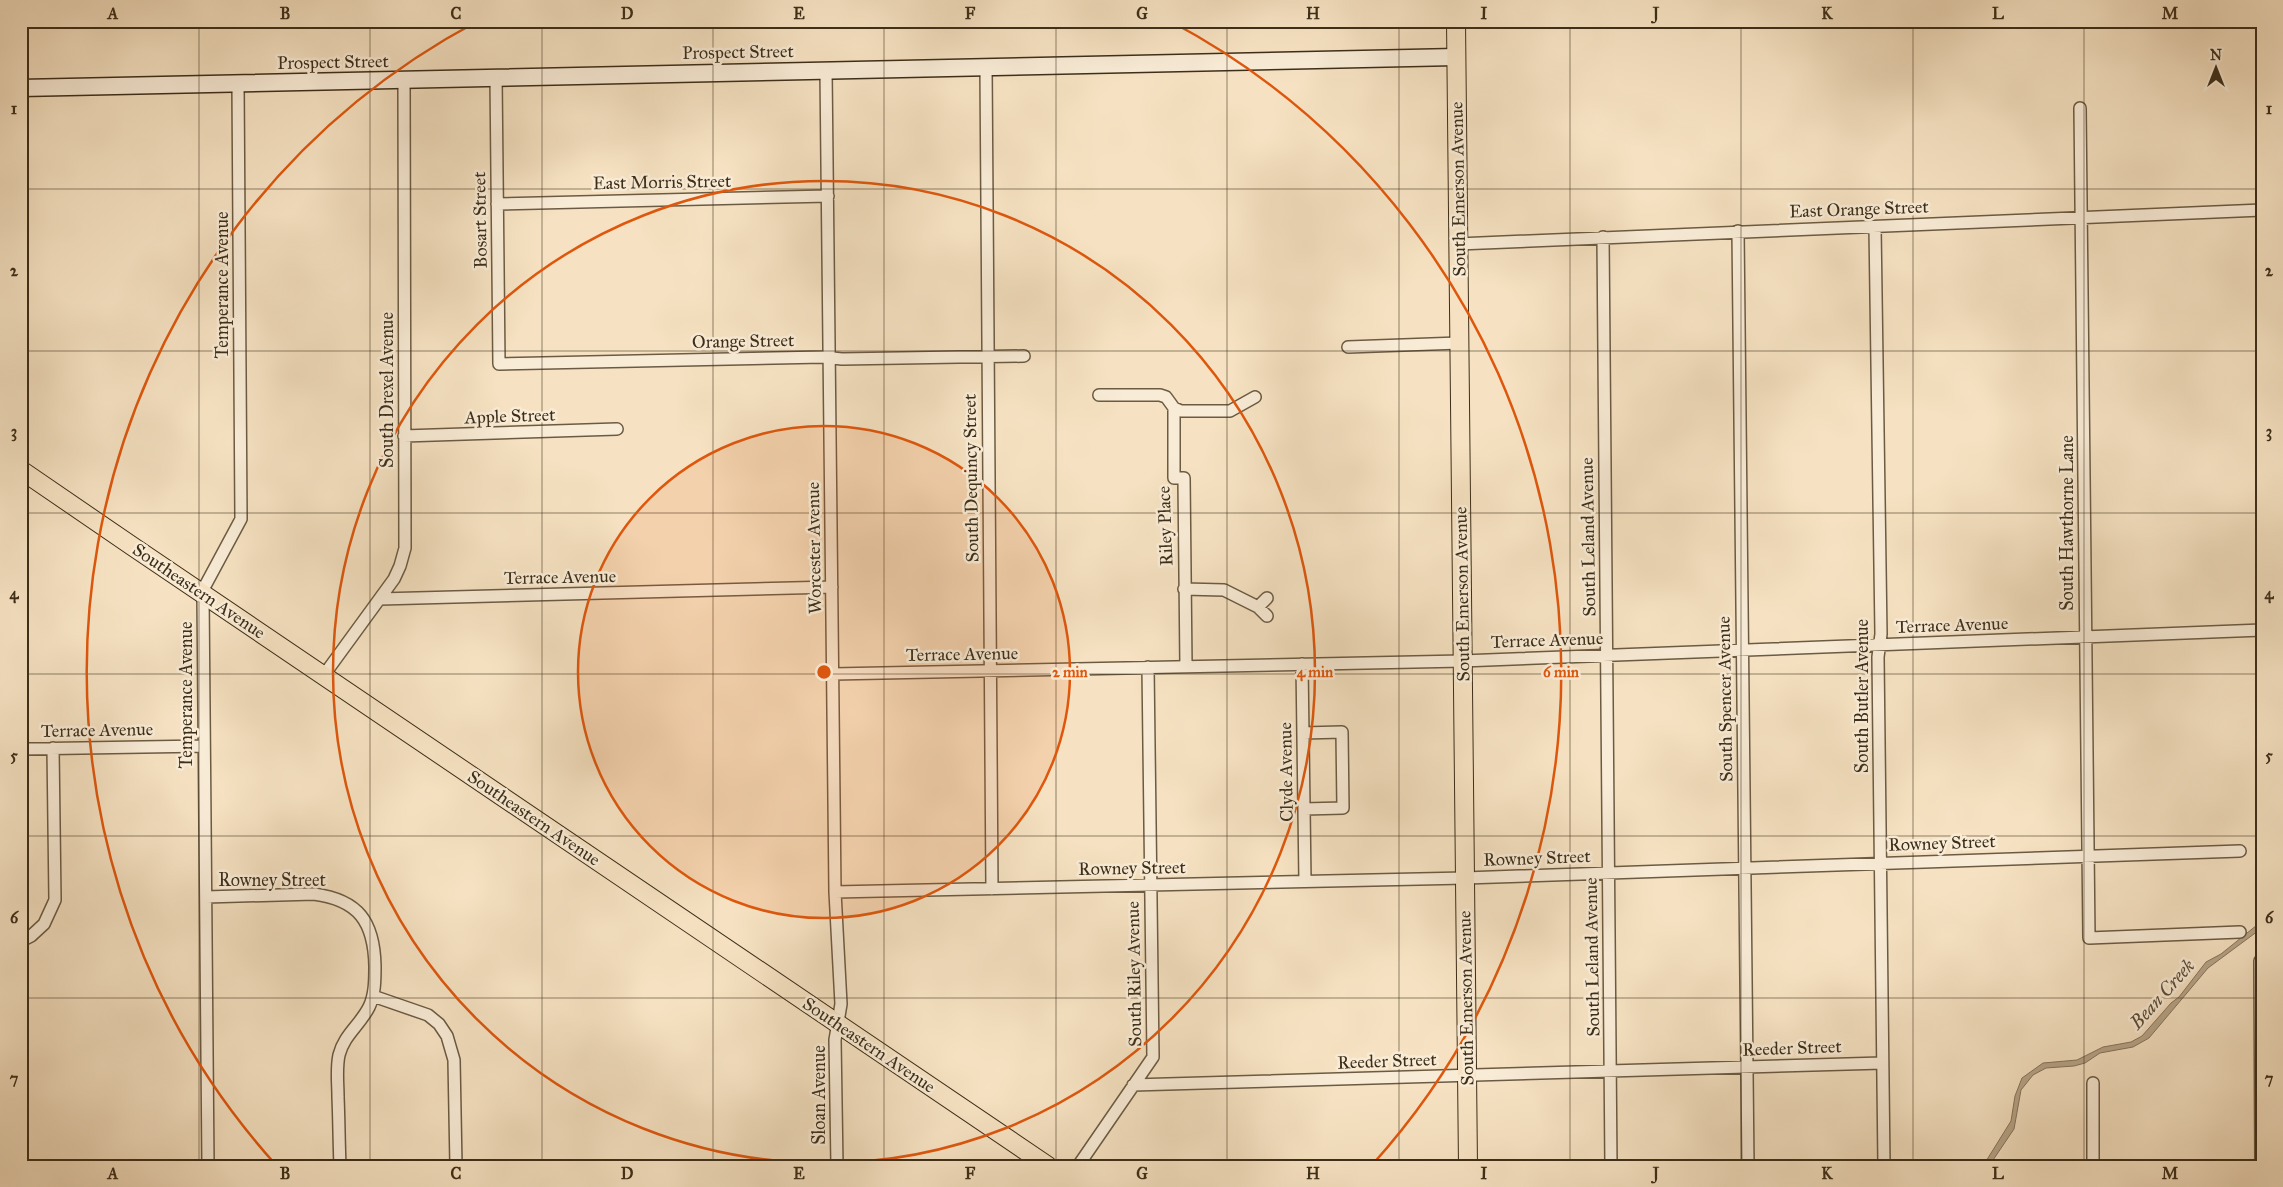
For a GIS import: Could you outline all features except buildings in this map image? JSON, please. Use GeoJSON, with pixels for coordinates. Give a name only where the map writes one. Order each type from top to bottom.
{"type":"FeatureCollection","features":[{"type":"Feature","properties":{"kind":"main road","name":"South Emerson Avenue"},"geometry":{"type":"LineString","coordinates":[[1456,21],[1468,1166]]}},
{"type":"Feature","properties":{"kind":"main road","name":"Prospect Street"},"geometry":{"type":"LineString","coordinates":[[21,88],[1456,57]]}},
{"type":"Feature","properties":{"kind":"main road","name":"Southeastern Avenue"},"geometry":{"type":"LineString","coordinates":[[21,470],[1048,1166]]}},
{"type":"Feature","properties":{"kind":"street","name":"South Dequincy Street"},"geometry":{"type":"LineString","coordinates":[[986,67],[992,889]]}},
{"type":"Feature","properties":{"kind":"street","name":"Worcester Avenue"},"geometry":{"type":"LineString","coordinates":[[826,71],[835,892],[841,1004],[838,1024]]}},
{"type":"Feature","properties":{"kind":"street","name":"Bosart Street"},"geometry":{"type":"LineString","coordinates":[[496,77],[499,364]]}},
{"type":"Feature","properties":{"kind":"street","name":"South Drexel Avenue"},"geometry":{"type":"LineString","coordinates":[[324,675],[396,575],[404,552],[404,80]]}},
{"type":"Feature","properties":{"kind":"street","name":"Temperance Avenue"},"geometry":{"type":"LineString","coordinates":[[208,1166],[203,595],[205,586],[241,519],[238,84]]}},
{"type":"Feature","properties":{"kind":"street","name":"South Hawthorne Lane"},"geometry":{"type":"LineString","coordinates":[[2080,108],[2089,938],[2240,932]]}},
{"type":"Feature","properties":{"kind":"street","name":"East Morris Street"},"geometry":{"type":"LineString","coordinates":[[497,204],[828,196]]}},
{"type":"Feature","properties":{"kind":"street","name":"East Orange Street"},"geometry":{"type":"LineString","coordinates":[[1458,244],[2262,210]]}},
{"type":"Feature","properties":{"kind":"street","name":"South Butler Avenue"},"geometry":{"type":"LineString","coordinates":[[1875,226],[1884,1166]]}},
{"type":"Feature","properties":{"kind":"street","name":"South Spencer Avenue"},"geometry":{"type":"LineString","coordinates":[[1738,231],[1748,1166]]}},
{"type":"Feature","properties":{"kind":"street","name":"South Leland Avenue"},"geometry":{"type":"LineString","coordinates":[[1603,237],[1611,1166]]}},
{"type":"Feature","properties":{"kind":"street"},"geometry":{"type":"LineString","coordinates":[[1348,347],[1459,343]]}},
{"type":"Feature","properties":{"kind":"street","name":"Orange Street"},"geometry":{"type":"LineString","coordinates":[[499,364],[1024,356]]}},
{"type":"Feature","properties":{"kind":"street"},"geometry":{"type":"LineString","coordinates":[[1099,395],[1160,395],[1166,398],[1174,408],[1182,411],[1223,412],[1230,411],[1245,401],[1255,398]]}},
{"type":"Feature","properties":{"kind":"street","name":"Riley Place"},"geometry":{"type":"LineString","coordinates":[[1174,408],[1174,478],[1184,478],[1186,666]]}},
{"type":"Feature","properties":{"kind":"street","name":"Apple Street"},"geometry":{"type":"LineString","coordinates":[[404,436],[617,429]]}},
{"type":"Feature","properties":{"kind":"street","name":"Terrace Avenue"},"geometry":{"type":"LineString","coordinates":[[380,599],[832,587]]}},
{"type":"Feature","properties":{"kind":"street","name":"Riley Place"},"geometry":{"type":"LineString","coordinates":[[1184,589],[1224,590],[1258,607],[1267,616]]}},
{"type":"Feature","properties":{"kind":"street"},"geometry":{"type":"LineString","coordinates":[[1258,607],[1267,598]]}},
{"type":"Feature","properties":{"kind":"street","name":"Terrace Avenue"},"geometry":{"type":"LineString","coordinates":[[833,674],[1462,661],[2262,630]]}},
{"type":"Feature","properties":{"kind":"street","name":"Clyde Avenue"},"geometry":{"type":"LineString","coordinates":[[1302,664],[1305,881]]}},
{"type":"Feature","properties":{"kind":"street","name":"South Riley Avenue"},"geometry":{"type":"LineString","coordinates":[[1078,1166],[1153,1057],[1148,667]]}},
{"type":"Feature","properties":{"kind":"street"},"geometry":{"type":"LineString","coordinates":[[1303,733],[1342,732],[1343,808],[1304,809]]}},
{"type":"Feature","properties":{"kind":"street","name":"Terrace Avenue"},"geometry":{"type":"LineString","coordinates":[[21,749],[204,746]]}},
{"type":"Feature","properties":{"kind":"street"},"geometry":{"type":"LineString","coordinates":[[21,940],[31,936],[44,924],[52,910],[56,893],[53,748]]}},
{"type":"Feature","properties":{"kind":"street","name":"Rowney Street"},"geometry":{"type":"LineString","coordinates":[[835,892],[1465,878],[2240,851]]}},
{"type":"Feature","properties":{"kind":"street","name":"Rowney Street"},"geometry":{"type":"LineString","coordinates":[[206,897],[324,895],[347,904],[362,918],[370,930],[374,944],[373,996]]}},
{"type":"Feature","properties":{"kind":"street"},"geometry":{"type":"LineString","coordinates":[[2260,961],[2261,1166]]}},
{"type":"Feature","properties":{"kind":"street"},"geometry":{"type":"LineString","coordinates":[[340,1166],[339,1056],[345,1040],[365,1014],[373,996],[428,1015],[439,1024],[447,1036],[454,1060],[456,1166]]}},
{"type":"Feature","properties":{"kind":"street","name":"Sloan Avenue"},"geometry":{"type":"LineString","coordinates":[[836,1166],[835,1040],[838,1024]]}},
{"type":"Feature","properties":{"kind":"street","name":"Reeder Street"},"geometry":{"type":"LineString","coordinates":[[1133,1085],[1882,1063]]}},
{"type":"Feature","properties":{"kind":"street"},"geometry":{"type":"LineString","coordinates":[[2093,1083],[2093,1166]]}},
{"type":"Feature","properties":{"kind":"shaded area"},"geometry":{"type":"Polygon","coordinates":[[[2262,921],[2262,928],[2208,968],[2149,1038],[2133,1047],[2100,1053],[2085,1063],[2074,1066],[2046,1068],[2033,1075],[2021,1090],[2014,1129],[1989,1166],[1983,1166],[2011,1121],[2015,1096],[2022,1078],[2043,1063],[2077,1060],[2103,1047],[2131,1042],[2142,1036],[2171,1003],[2179,997],[2206,962],[2221,954],[2262,921]]]}},
{"type":"Feature","properties":{"kind":"water label","name":"Bean Creek"},"geometry":{"type":"Point","coordinates":[2162,994]}}]}
